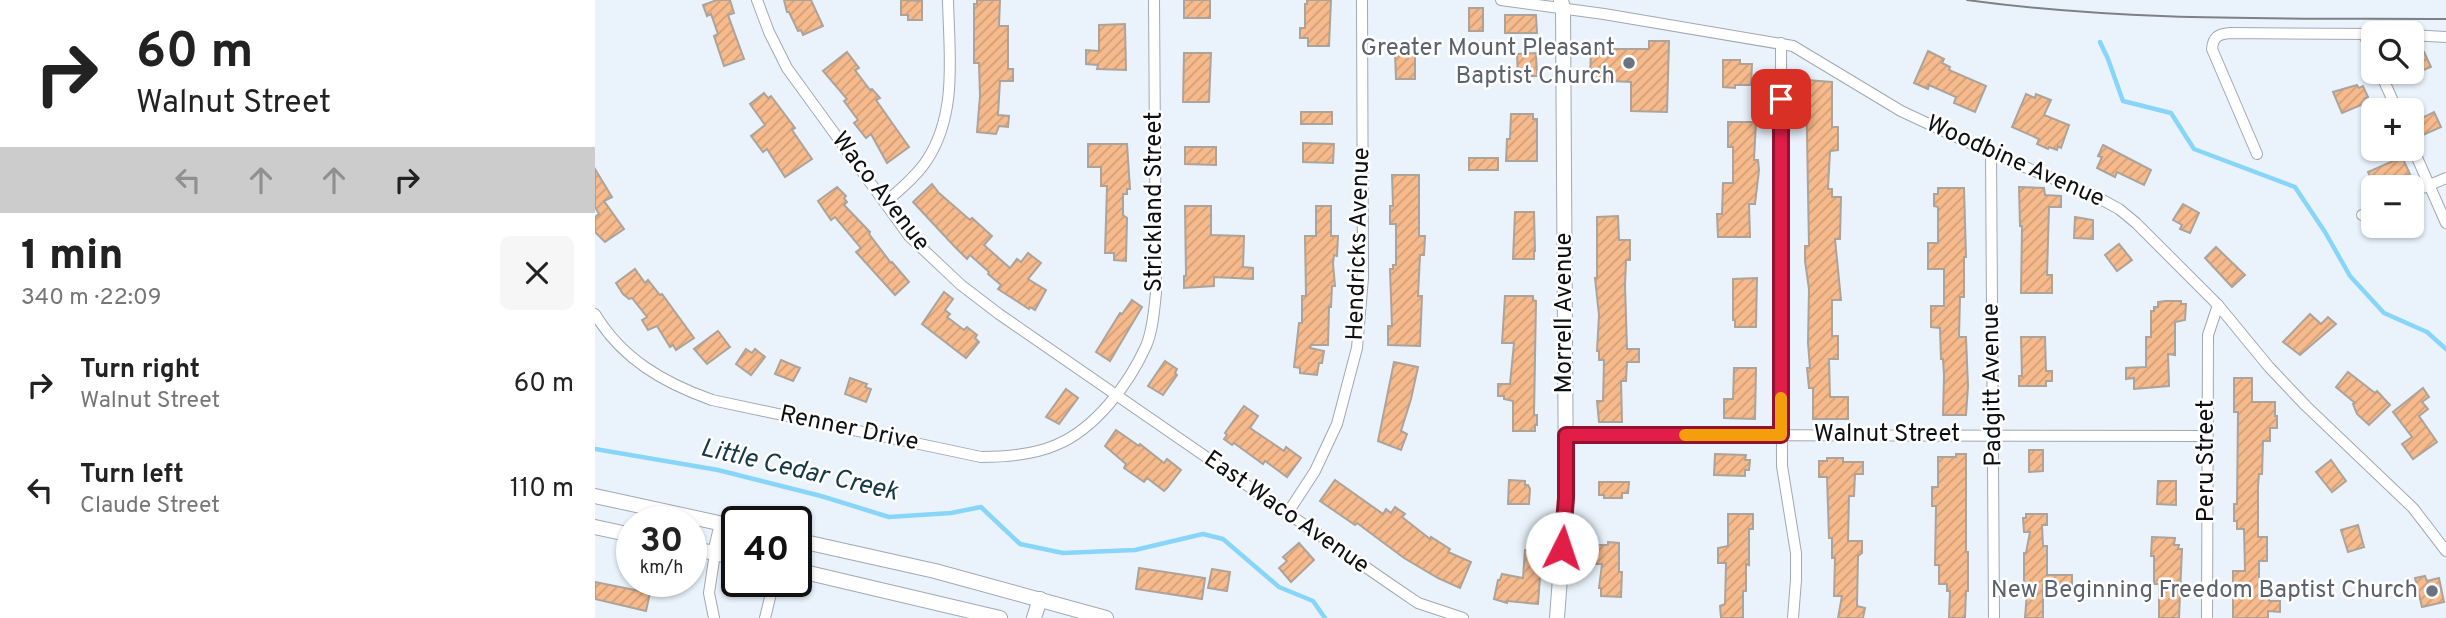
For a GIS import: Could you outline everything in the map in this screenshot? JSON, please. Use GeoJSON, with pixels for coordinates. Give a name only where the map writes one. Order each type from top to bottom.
{"type":"FeatureCollection","features":[{"type":"Feature","properties":{"kind":"main road","name":"Morrell Avenue"},"geometry":{"type":"LineString","coordinates":[[1557,618],[1566,498],[1564,3]]}},
{"type":"Feature","properties":{"kind":"main road"},"geometry":{"type":"LineString","coordinates":[[595,496],[721,524]]}},
{"type":"Feature","properties":{"kind":"main road"},"geometry":{"type":"LineString","coordinates":[[595,527],[616,532]]}},
{"type":"Feature","properties":{"kind":"main road"},"geometry":{"type":"LineString","coordinates":[[715,553],[721,541]]}},
{"type":"Feature","properties":{"kind":"main road"},"geometry":{"type":"LineString","coordinates":[[812,544],[924,568],[1107,618]]}},
{"type":"Feature","properties":{"kind":"main road"},"geometry":{"type":"LineString","coordinates":[[707,551],[721,554]]}},
{"type":"Feature","properties":{"kind":"main road"},"geometry":{"type":"LineString","coordinates":[[812,574],[1000,618]]}},
{"type":"Feature","properties":{"kind":"main road"},"geometry":{"type":"LineString","coordinates":[[1034,618],[1040,599]]}},
{"type":"Feature","properties":{"kind":"street","name":"Waco Avenue"},"geometry":{"type":"LineString","coordinates":[[757,0],[787,68],[909,236],[961,285],[1117,396]]}},
{"type":"Feature","properties":{"kind":"street"},"geometry":{"type":"LineString","coordinates":[[885,203],[926,162],[945,121],[949,93],[948,0]]}},
{"type":"Feature","properties":{"kind":"street","name":"Strickland Street"},"geometry":{"type":"LineString","coordinates":[[1117,396],[1146,346],[1156,293],[1154,0]]}},
{"type":"Feature","properties":{"kind":"street","name":"Hendricks Avenue"},"geometry":{"type":"LineString","coordinates":[[1287,514],[1315,471],[1337,424],[1357,348],[1363,278],[1362,0]]}},
{"type":"Feature","properties":{"kind":"street","name":"Woodbine Avenue"},"geometry":{"type":"LineString","coordinates":[[1501,0],[1564,3],[1781,43],[1809,54],[1901,111],[2119,209],[2137,223],[2218,305],[2269,367],[2306,406],[2413,508],[2446,551]]}},
{"type":"Feature","properties":{"kind":"street"},"geometry":{"type":"LineString","coordinates":[[2257,154],[2212,49],[2216,36],[2229,33],[2361,34]]}},
{"type":"Feature","properties":{"kind":"street"},"geometry":{"type":"LineString","coordinates":[[2424,36],[2446,37]]}},
{"type":"Feature","properties":{"kind":"street"},"geometry":{"type":"LineString","coordinates":[[1781,43],[1781,435],[1782,466],[1796,553],[1797,580],[1793,618]]}},
{"type":"Feature","properties":{"kind":"street","name":"Padgitt Avenue"},"geometry":{"type":"LineString","coordinates":[[1991,153],[1994,618]]}},
{"type":"Feature","properties":{"kind":"street"},"geometry":{"type":"LineString","coordinates":[[2419,161],[2446,223]]}},
{"type":"Feature","properties":{"kind":"street"},"geometry":{"type":"LineString","coordinates":[[2424,186],[2446,178]]}},
{"type":"Feature","properties":{"kind":"street","name":"Peru Street"},"geometry":{"type":"LineString","coordinates":[[2207,618],[2208,335],[2218,305]]}},
{"type":"Feature","properties":{"kind":"street","name":"Renner Drive"},"geometry":{"type":"LineString","coordinates":[[595,314],[624,351],[653,375],[691,393],[712,400],[981,457],[1009,457],[1055,446],[1085,429],[1117,396]]}},
{"type":"Feature","properties":{"kind":"street","name":"East Waco Avenue"},"geometry":{"type":"LineString","coordinates":[[1117,396],[1418,603],[1463,618]]}},
{"type":"Feature","properties":{"kind":"street","name":"Walnut Street"},"geometry":{"type":"LineString","coordinates":[[1566,435],[2207,436]]}},
{"type":"Feature","properties":{"kind":"street"},"geometry":{"type":"LineString","coordinates":[[714,618],[709,593],[715,553]]}},
{"type":"Feature","properties":{"kind":"street"},"geometry":{"type":"LineString","coordinates":[[765,618],[770,597]]}},
{"type":"Feature","properties":{"kind":"building"},"geometry":{"type":"Polygon","coordinates":[[[717,0],[730,0],[734,13],[728,15],[744,59],[724,66],[714,36],[718,34],[711,14],[707,16],[703,5],[717,0]]]}},
{"type":"Feature","properties":{"kind":"building"},"geometry":{"type":"Polygon","coordinates":[[[784,0],[811,0],[823,26],[803,35],[787,12],[784,0]]]}},
{"type":"Feature","properties":{"kind":"building"},"geometry":{"type":"Polygon","coordinates":[[[901,0],[922,1],[922,20],[908,20],[908,15],[901,15],[901,0]]]}},
{"type":"Feature","properties":{"kind":"building"},"geometry":{"type":"Polygon","coordinates":[[[977,0],[1000,0],[999,26],[1008,26],[1008,69],[1013,69],[1013,81],[1000,81],[998,115],[1009,116],[1008,127],[999,126],[996,134],[977,132],[980,96],[979,63],[974,63],[974,4],[977,4],[977,0]]]}},
{"type":"Feature","properties":{"kind":"building"},"geometry":{"type":"Polygon","coordinates":[[[1184,0],[1210,0],[1210,18],[1184,18],[1184,0]]]}},
{"type":"Feature","properties":{"kind":"building"},"geometry":{"type":"Polygon","coordinates":[[[1307,0],[1331,0],[1329,46],[1308,46],[1308,38],[1300,38],[1300,28],[1305,28],[1307,0]]]}},
{"type":"Feature","properties":{"kind":"building"},"geometry":{"type":"Polygon","coordinates":[[[1469,8],[1483,8],[1483,31],[1469,31],[1469,8]]]}},
{"type":"Feature","properties":{"kind":"building"},"geometry":{"type":"Polygon","coordinates":[[[1505,15],[1536,15],[1537,33],[1505,33],[1505,15]]]}},
{"type":"Feature","properties":{"kind":"building"},"geometry":{"type":"Polygon","coordinates":[[[1125,24],[1126,70],[1097,69],[1098,65],[1086,64],[1086,50],[1099,51],[1099,25],[1125,24]]]}},
{"type":"Feature","properties":{"kind":"building","name":"Greater Mount Pleasant Baptist Church"},"geometry":{"type":"Polygon","coordinates":[[[1649,41],[1669,41],[1667,112],[1631,111],[1631,82],[1590,80],[1591,49],[1649,49],[1649,41]]]}},
{"type":"Feature","properties":{"kind":"building"},"geometry":{"type":"Polygon","coordinates":[[[1928,51],[1944,59],[1942,63],[1950,67],[1949,70],[1986,86],[1975,112],[1954,103],[1956,97],[1929,85],[1928,89],[1914,83],[1928,51]]]}},
{"type":"Feature","properties":{"kind":"building"},"geometry":{"type":"Polygon","coordinates":[[[847,52],[859,68],[855,70],[870,90],[880,98],[876,100],[909,147],[887,163],[871,134],[866,138],[854,123],[858,120],[844,101],[847,99],[823,71],[847,52]]]}},
{"type":"Feature","properties":{"kind":"building"},"geometry":{"type":"Polygon","coordinates":[[[2424,52],[2431,67],[2424,70],[2424,52]]]}},
{"type":"Feature","properties":{"kind":"building"},"geometry":{"type":"Polygon","coordinates":[[[1184,53],[1211,53],[1209,102],[1183,102],[1184,53]]]}},
{"type":"Feature","properties":{"kind":"building"},"geometry":{"type":"Polygon","coordinates":[[[1415,53],[1415,79],[1396,79],[1395,54],[1415,53]]]}},
{"type":"Feature","properties":{"kind":"building"},"geometry":{"type":"Polygon","coordinates":[[[1536,53],[1537,76],[1518,76],[1517,54],[1536,53]]]}},
{"type":"Feature","properties":{"kind":"building"},"geometry":{"type":"Polygon","coordinates":[[[1723,60],[1740,60],[1740,64],[1752,64],[1751,85],[1723,87],[1723,60]]]}},
{"type":"Feature","properties":{"kind":"building"},"geometry":{"type":"Polygon","coordinates":[[[1806,80],[1832,82],[1832,127],[1838,127],[1838,150],[1830,151],[1828,189],[1832,189],[1832,197],[1841,197],[1840,239],[1835,239],[1841,300],[1832,300],[1832,336],[1838,336],[1838,359],[1829,359],[1830,397],[1848,397],[1848,419],[1813,419],[1813,388],[1809,388],[1809,289],[1805,261],[1805,246],[1809,246],[1806,80]]]}},
{"type":"Feature","properties":{"kind":"building"},"geometry":{"type":"Polygon","coordinates":[[[2357,85],[2359,88],[2363,86],[2368,97],[2361,98],[2361,105],[2342,113],[2333,92],[2357,85]]]}},
{"type":"Feature","properties":{"kind":"building"},"geometry":{"type":"Polygon","coordinates":[[[764,93],[768,98],[771,96],[795,128],[792,130],[812,159],[785,177],[767,149],[763,152],[751,136],[765,125],[750,104],[764,93]]]}},
{"type":"Feature","properties":{"kind":"building"},"geometry":{"type":"Polygon","coordinates":[[[2026,94],[2035,98],[2036,94],[2051,100],[2044,115],[2069,125],[2061,148],[2058,146],[2057,150],[2048,149],[2037,144],[2039,139],[2012,127],[2026,94]]]}},
{"type":"Feature","properties":{"kind":"building"},"geometry":{"type":"Polygon","coordinates":[[[1301,112],[1332,112],[1332,124],[1301,124],[1301,112]]]}},
{"type":"Feature","properties":{"kind":"building"},"geometry":{"type":"Polygon","coordinates":[[[2434,112],[2441,127],[2424,135],[2424,117],[2434,112]]]}},
{"type":"Feature","properties":{"kind":"building"},"geometry":{"type":"Polygon","coordinates":[[[1511,114],[1533,114],[1533,119],[1537,119],[1537,161],[1506,161],[1511,114]]]}},
{"type":"Feature","properties":{"kind":"building"},"geometry":{"type":"Polygon","coordinates":[[[1728,122],[1756,122],[1754,160],[1758,160],[1759,170],[1755,204],[1749,204],[1750,237],[1718,237],[1717,214],[1722,214],[1723,183],[1733,183],[1733,147],[1728,147],[1728,122]]]}},
{"type":"Feature","properties":{"kind":"building"},"geometry":{"type":"Polygon","coordinates":[[[1303,143],[1334,144],[1333,163],[1303,162],[1303,143]]]}},
{"type":"Feature","properties":{"kind":"building"},"geometry":{"type":"Polygon","coordinates":[[[1088,144],[1127,144],[1130,189],[1127,189],[1127,194],[1123,194],[1123,215],[1127,218],[1126,261],[1114,260],[1114,253],[1105,253],[1107,186],[1101,186],[1101,167],[1088,167],[1088,144]]]}},
{"type":"Feature","properties":{"kind":"building"},"geometry":{"type":"Polygon","coordinates":[[[2103,145],[2151,170],[2144,185],[2117,172],[2115,177],[2097,168],[2103,145]]]}},
{"type":"Feature","properties":{"kind":"building"},"geometry":{"type":"Polygon","coordinates":[[[1185,147],[1216,147],[1216,165],[1185,164],[1185,147]]]}},
{"type":"Feature","properties":{"kind":"building"},"geometry":{"type":"Polygon","coordinates":[[[1469,158],[1498,158],[1498,170],[1469,170],[1469,158]]]}},
{"type":"Feature","properties":{"kind":"building"},"geometry":{"type":"Polygon","coordinates":[[[2393,161],[2404,161],[2410,174],[2369,175],[2368,172],[2393,161]]]}},
{"type":"Feature","properties":{"kind":"building"},"geometry":{"type":"Polygon","coordinates":[[[595,169],[612,197],[604,201],[624,229],[605,242],[595,232],[595,217],[599,214],[595,207],[595,169]]]}},
{"type":"Feature","properties":{"kind":"building"},"geometry":{"type":"Polygon","coordinates":[[[1392,175],[1419,175],[1419,236],[1425,236],[1424,255],[1420,255],[1418,296],[1422,296],[1420,346],[1388,345],[1388,326],[1392,326],[1390,269],[1396,265],[1396,224],[1390,224],[1390,206],[1393,206],[1392,175]]]}},
{"type":"Feature","properties":{"kind":"building"},"geometry":{"type":"Polygon","coordinates":[[[932,184],[970,220],[972,218],[992,236],[984,245],[1010,268],[1017,259],[1021,262],[1028,253],[1041,263],[1028,279],[1046,290],[1035,310],[998,289],[1001,285],[989,272],[970,255],[967,259],[913,202],[932,184]]]}},
{"type":"Feature","properties":{"kind":"building"},"geometry":{"type":"Polygon","coordinates":[[[837,187],[846,196],[844,198],[847,202],[844,205],[870,232],[891,263],[909,282],[895,295],[856,252],[861,248],[835,217],[831,220],[818,201],[837,187]]]}},
{"type":"Feature","properties":{"kind":"building"},"geometry":{"type":"Polygon","coordinates":[[[2019,187],[2044,188],[2045,195],[2061,196],[2061,207],[2049,207],[2047,275],[2052,275],[2052,293],[2021,293],[2022,226],[2019,187]]]}},
{"type":"Feature","properties":{"kind":"building"},"geometry":{"type":"Polygon","coordinates":[[[1938,188],[1964,188],[1966,257],[1964,297],[1960,297],[1959,337],[1966,337],[1966,415],[1943,415],[1944,375],[1940,328],[1931,327],[1931,306],[1944,306],[1944,269],[1928,269],[1928,243],[1938,243],[1938,207],[1934,206],[1934,194],[1938,194],[1938,188]]]}},
{"type":"Feature","properties":{"kind":"building"},"geometry":{"type":"Polygon","coordinates":[[[2183,204],[2199,213],[2190,233],[2180,229],[2182,225],[2173,220],[2183,204]]]}},
{"type":"Feature","properties":{"kind":"building"},"geometry":{"type":"Polygon","coordinates":[[[1185,206],[1211,206],[1211,235],[1244,236],[1243,267],[1253,268],[1253,279],[1214,277],[1214,286],[1184,288],[1185,206]]]}},
{"type":"Feature","properties":{"kind":"building"},"geometry":{"type":"Polygon","coordinates":[[[1316,206],[1331,206],[1331,236],[1338,236],[1337,256],[1334,255],[1333,263],[1335,286],[1332,286],[1329,307],[1328,345],[1311,345],[1310,348],[1324,351],[1317,375],[1300,373],[1300,368],[1294,367],[1299,323],[1302,323],[1302,296],[1306,296],[1305,236],[1316,236],[1316,206]]]}},
{"type":"Feature","properties":{"kind":"building"},"geometry":{"type":"Polygon","coordinates":[[[1515,212],[1534,212],[1534,259],[1513,259],[1515,212]]]}},
{"type":"Feature","properties":{"kind":"building"},"geometry":{"type":"Polygon","coordinates":[[[1618,216],[1619,240],[1630,240],[1630,260],[1626,260],[1625,285],[1627,349],[1639,349],[1639,362],[1627,362],[1626,381],[1621,381],[1622,422],[1599,422],[1597,401],[1603,401],[1604,360],[1599,360],[1597,351],[1597,217],[1618,216]]]}},
{"type":"Feature","properties":{"kind":"building"},"geometry":{"type":"Polygon","coordinates":[[[2075,217],[2093,220],[2093,239],[2074,238],[2075,217]]]}},
{"type":"Feature","properties":{"kind":"building"},"geometry":{"type":"Polygon","coordinates":[[[2119,244],[2132,260],[2117,271],[2105,255],[2119,244]]]}},
{"type":"Feature","properties":{"kind":"building"},"geometry":{"type":"Polygon","coordinates":[[[2216,247],[2245,275],[2232,287],[2205,258],[2216,247]]]}},
{"type":"Feature","properties":{"kind":"building"},"geometry":{"type":"Polygon","coordinates":[[[635,269],[645,283],[648,280],[660,295],[662,294],[694,338],[676,350],[673,345],[670,347],[657,326],[648,330],[642,320],[647,317],[632,298],[629,299],[623,294],[616,283],[635,269]]]}},
{"type":"Feature","properties":{"kind":"building"},"geometry":{"type":"Polygon","coordinates":[[[1757,278],[1756,327],[1735,327],[1733,279],[1757,278]]]}},
{"type":"Feature","properties":{"kind":"building"},"geometry":{"type":"Polygon","coordinates":[[[944,292],[953,299],[945,310],[950,314],[947,317],[964,330],[967,327],[977,335],[975,338],[979,342],[966,358],[922,324],[944,292]]]}},
{"type":"Feature","properties":{"kind":"building"},"geometry":{"type":"Polygon","coordinates":[[[1505,296],[1533,296],[1536,301],[1535,431],[1513,431],[1513,401],[1498,396],[1498,384],[1510,384],[1514,343],[1502,343],[1505,296]]]}},
{"type":"Feature","properties":{"kind":"building"},"geometry":{"type":"Polygon","coordinates":[[[1132,300],[1142,307],[1110,361],[1096,352],[1120,313],[1122,314],[1132,300]]]}},
{"type":"Feature","properties":{"kind":"building"},"geometry":{"type":"Polygon","coordinates":[[[2181,301],[2181,304],[2186,304],[2185,320],[2175,322],[2175,355],[2168,354],[2169,386],[2134,389],[2134,378],[2126,379],[2126,368],[2146,367],[2146,337],[2151,337],[2151,311],[2158,307],[2158,302],[2181,301]]]}},
{"type":"Feature","properties":{"kind":"building"},"geometry":{"type":"Polygon","coordinates":[[[2310,314],[2321,324],[2328,317],[2336,324],[2300,355],[2283,342],[2310,314]]]}},
{"type":"Feature","properties":{"kind":"building"},"geometry":{"type":"Polygon","coordinates":[[[718,331],[730,347],[707,364],[694,349],[718,331]]]}},
{"type":"Feature","properties":{"kind":"building"},"geometry":{"type":"Polygon","coordinates":[[[2021,337],[2045,337],[2046,371],[2052,371],[2052,381],[2046,381],[2046,386],[2019,386],[2019,376],[2022,376],[2021,337]]]}},
{"type":"Feature","properties":{"kind":"building"},"geometry":{"type":"Polygon","coordinates":[[[746,349],[752,353],[755,349],[765,357],[751,375],[736,364],[746,349]]]}},
{"type":"Feature","properties":{"kind":"building"},"geometry":{"type":"Polygon","coordinates":[[[781,360],[800,368],[793,381],[775,374],[781,360]]]}},
{"type":"Feature","properties":{"kind":"building"},"geometry":{"type":"Polygon","coordinates":[[[1165,361],[1177,369],[1177,375],[1163,395],[1148,386],[1165,361]]]}},
{"type":"Feature","properties":{"kind":"building"},"geometry":{"type":"Polygon","coordinates":[[[1394,362],[1418,367],[1401,431],[1407,434],[1401,450],[1378,441],[1394,362]]]}},
{"type":"Feature","properties":{"kind":"building"},"geometry":{"type":"Polygon","coordinates":[[[1734,368],[1756,368],[1755,419],[1724,418],[1724,399],[1733,399],[1734,368]]]}},
{"type":"Feature","properties":{"kind":"building"},"geometry":{"type":"Polygon","coordinates":[[[2348,372],[2375,393],[2377,391],[2390,405],[2369,425],[2357,414],[2353,404],[2355,403],[2336,387],[2348,372]]]}},
{"type":"Feature","properties":{"kind":"building"},"geometry":{"type":"Polygon","coordinates":[[[850,378],[867,384],[865,387],[871,389],[866,402],[845,394],[850,378]]]}},
{"type":"Feature","properties":{"kind":"building"},"geometry":{"type":"Polygon","coordinates":[[[2234,378],[2252,378],[2252,402],[2275,402],[2277,416],[2277,428],[2270,428],[2270,441],[2263,441],[2262,474],[2259,474],[2258,486],[2258,537],[2267,537],[2267,561],[2259,561],[2259,594],[2269,594],[2269,601],[2280,601],[2280,612],[2268,611],[2268,618],[2233,618],[2233,571],[2245,571],[2244,529],[2237,529],[2237,521],[2234,521],[2234,504],[2237,504],[2238,412],[2234,412],[2234,378]]]}},
{"type":"Feature","properties":{"kind":"building"},"geometry":{"type":"Polygon","coordinates":[[[2423,388],[2429,397],[2422,402],[2428,409],[2419,416],[2437,442],[2413,459],[2402,444],[2412,437],[2393,412],[2423,388]]]}},
{"type":"Feature","properties":{"kind":"building"},"geometry":{"type":"Polygon","coordinates":[[[1066,389],[1078,398],[1059,424],[1046,417],[1066,389]]]}},
{"type":"Feature","properties":{"kind":"building"},"geometry":{"type":"Polygon","coordinates":[[[1244,406],[1258,416],[1250,428],[1284,451],[1286,447],[1301,458],[1287,477],[1265,461],[1263,464],[1224,439],[1227,435],[1225,433],[1244,406]]]}},
{"type":"Feature","properties":{"kind":"building"},"geometry":{"type":"Polygon","coordinates":[[[1116,430],[1164,463],[1167,459],[1181,470],[1164,491],[1147,478],[1144,482],[1124,468],[1126,464],[1105,446],[1116,430]]]}},
{"type":"Feature","properties":{"kind":"building"},"geometry":{"type":"Polygon","coordinates":[[[2029,450],[2043,450],[2043,471],[2029,472],[2029,450]]]}},
{"type":"Feature","properties":{"kind":"building"},"geometry":{"type":"Polygon","coordinates":[[[1715,454],[1746,455],[1745,460],[1750,460],[1749,470],[1745,470],[1745,476],[1714,475],[1715,454]]]}},
{"type":"Feature","properties":{"kind":"building"},"geometry":{"type":"Polygon","coordinates":[[[1956,454],[1966,454],[1968,591],[1965,618],[1949,618],[1950,591],[1947,591],[1947,584],[1939,584],[1939,565],[1935,565],[1936,506],[1932,506],[1932,487],[1938,487],[1938,457],[1956,457],[1956,454]]]}},
{"type":"Feature","properties":{"kind":"building"},"geometry":{"type":"Polygon","coordinates":[[[1827,458],[1843,458],[1843,462],[1863,462],[1863,474],[1855,474],[1854,496],[1849,496],[1848,541],[1862,541],[1862,553],[1858,556],[1857,606],[1865,608],[1863,618],[1838,618],[1842,596],[1834,596],[1835,558],[1832,558],[1832,538],[1829,538],[1827,477],[1819,477],[1819,461],[1827,461],[1827,458]]]}},
{"type":"Feature","properties":{"kind":"building"},"geometry":{"type":"Polygon","coordinates":[[[2331,460],[2346,481],[2332,492],[2316,472],[2331,460]]]}},
{"type":"Feature","properties":{"kind":"building"},"geometry":{"type":"Polygon","coordinates":[[[1335,480],[1383,514],[1386,509],[1391,513],[1395,507],[1405,514],[1402,517],[1430,539],[1431,537],[1450,549],[1448,552],[1471,562],[1460,588],[1404,558],[1357,523],[1355,525],[1320,501],[1335,480]]]}},
{"type":"Feature","properties":{"kind":"building"},"geometry":{"type":"Polygon","coordinates":[[[1509,480],[1525,481],[1525,485],[1530,489],[1529,504],[1508,504],[1509,480]]]}},
{"type":"Feature","properties":{"kind":"building"},"geometry":{"type":"Polygon","coordinates":[[[2158,481],[2176,481],[2176,505],[2157,504],[2158,481]]]}},
{"type":"Feature","properties":{"kind":"building"},"geometry":{"type":"Polygon","coordinates":[[[1599,482],[1629,482],[1628,493],[1622,493],[1622,498],[1604,498],[1604,495],[1599,495],[1599,482]]]}},
{"type":"Feature","properties":{"kind":"building"},"geometry":{"type":"Polygon","coordinates":[[[1728,514],[1753,514],[1753,529],[1749,529],[1746,591],[1743,591],[1743,618],[1721,618],[1720,606],[1725,604],[1726,563],[1718,563],[1718,548],[1728,546],[1728,514]]]}},
{"type":"Feature","properties":{"kind":"building"},"geometry":{"type":"Polygon","coordinates":[[[2026,514],[2047,514],[2047,525],[2042,525],[2043,546],[2047,546],[2047,575],[2072,575],[2072,585],[2043,585],[2043,618],[2025,618],[2027,592],[2024,592],[2024,553],[2030,532],[2024,532],[2023,518],[2026,518],[2026,514]]]}},
{"type":"Feature","properties":{"kind":"building"},"geometry":{"type":"Polygon","coordinates":[[[2358,525],[2364,547],[2348,552],[2341,530],[2358,525]]]}},
{"type":"Feature","properties":{"kind":"building"},"geometry":{"type":"Polygon","coordinates":[[[2152,537],[2175,538],[2174,545],[2179,545],[2178,549],[2182,549],[2179,618],[2159,618],[2159,584],[2154,584],[2152,537]]]}},
{"type":"Feature","properties":{"kind":"building"},"geometry":{"type":"Polygon","coordinates":[[[1608,542],[1619,543],[1621,597],[1601,596],[1599,588],[1602,564],[1595,564],[1592,545],[1608,545],[1608,542]]]}},
{"type":"Feature","properties":{"kind":"building"},"geometry":{"type":"Polygon","coordinates":[[[1299,543],[1314,560],[1291,582],[1279,568],[1287,561],[1283,557],[1299,543]]]}},
{"type":"Feature","properties":{"kind":"building"},"geometry":{"type":"Polygon","coordinates":[[[1525,550],[1537,551],[1536,563],[1541,564],[1538,604],[1507,603],[1494,599],[1502,574],[1523,578],[1525,550]]]}},
{"type":"Feature","properties":{"kind":"building"},"geometry":{"type":"Polygon","coordinates":[[[1139,568],[1205,578],[1202,599],[1136,589],[1139,568]]]}},
{"type":"Feature","properties":{"kind":"building"},"geometry":{"type":"Polygon","coordinates":[[[1212,569],[1230,572],[1227,591],[1208,588],[1212,569]]]}},
{"type":"Feature","properties":{"kind":"building","name":"New Beginning Freedom Baptist Church"},"geometry":{"type":"Polygon","coordinates":[[[2425,576],[2427,581],[2439,578],[2444,602],[2422,607],[2415,578],[2425,576]]]}},
{"type":"Feature","properties":{"kind":"building"},"geometry":{"type":"Polygon","coordinates":[[[595,582],[616,586],[616,597],[649,597],[646,611],[595,599],[595,582]]]}},
{"type":"Feature","properties":{"kind":"waterway"},"geometry":{"type":"LineString","coordinates":[[2100,42],[2123,101],[2171,113],[2194,149],[2295,187],[2350,276],[2384,313],[2427,332],[2446,349]]}},
{"type":"Feature","properties":{"kind":"waterway","name":"Little Cedar Creek"},"geometry":{"type":"LineString","coordinates":[[595,449],[718,470],[821,496],[889,517],[951,513],[981,507],[1020,544],[1063,553],[1135,550],[1203,534],[1223,539],[1279,587],[1313,601],[1325,618]]}},
{"type":"Feature","properties":{"kind":"tram line"},"geometry":{"type":"LineString","coordinates":[[1967,0],[2146,15],[2446,19]]}},
{"type":"Feature","properties":{"kind":"slow traffic"},"geometry":{"type":"LineString","coordinates":[[1685,435],[1781,435],[1781,398]]}},
{"type":"Feature","properties":{"kind":"place","name":"Greater Mount Pleasant Baptist Church"},"geometry":{"type":"Point","coordinates":[1629,63]}},
{"type":"Feature","properties":{"kind":"place","name":"New Beginning Freedom Baptist Church"},"geometry":{"type":"Point","coordinates":[2432,591]}},
{"type":"Feature","properties":{"kind":"route"},"geometry":{"type":"LineString","coordinates":[[1562,548],[1566,498],[1566,435],[1781,435],[1781,99]]}}]}
